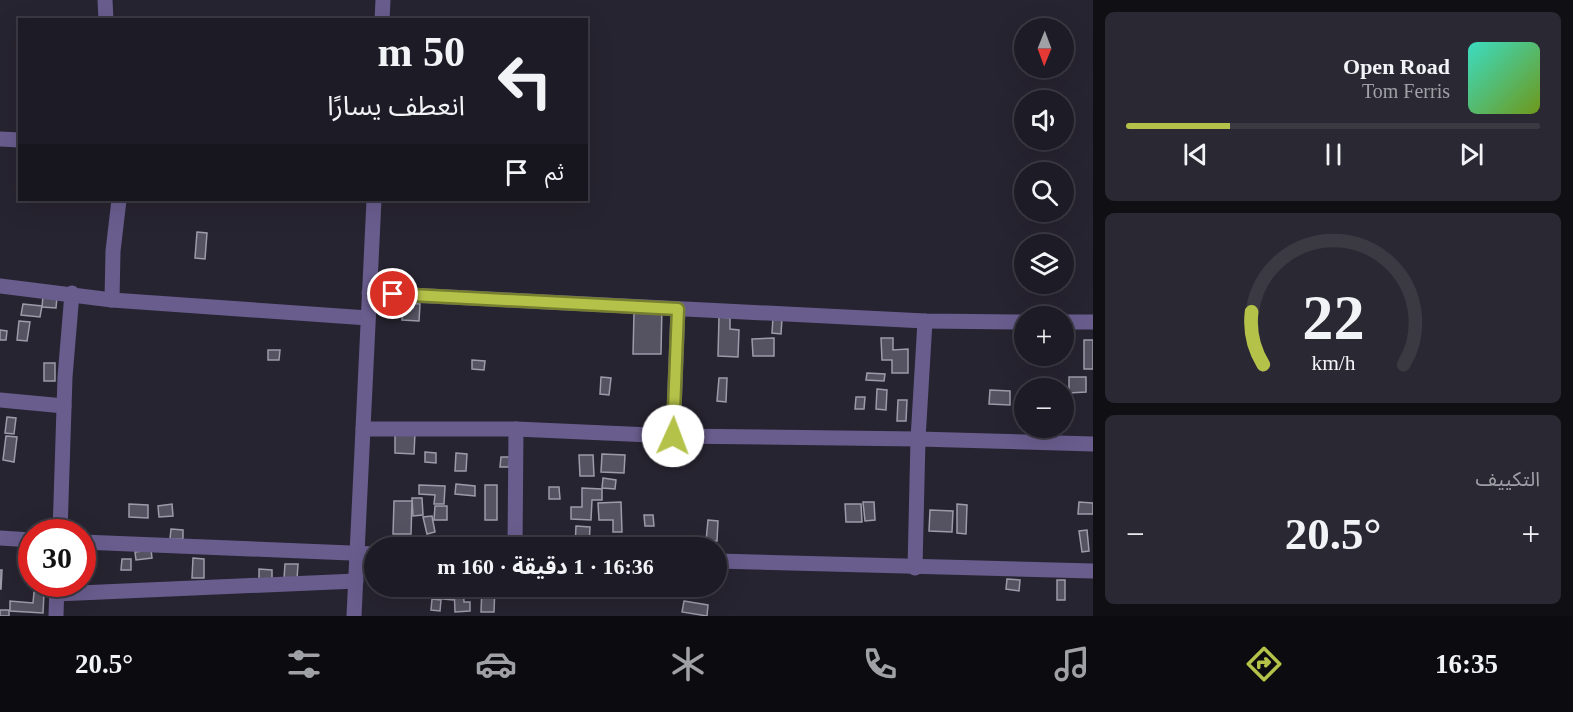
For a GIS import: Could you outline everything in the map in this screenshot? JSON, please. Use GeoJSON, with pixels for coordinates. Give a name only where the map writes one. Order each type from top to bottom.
{"type":"FeatureCollection","features":[{"type":"Feature","properties":{"kind":"street"},"geometry":{"type":"LineString","coordinates":[[105,0],[106,18]]}},
{"type":"Feature","properties":{"kind":"street"},"geometry":{"type":"LineString","coordinates":[[382,18],[383,0]]}},
{"type":"Feature","properties":{"kind":"street"},"geometry":{"type":"LineString","coordinates":[[0,139],[18,140]]}},
{"type":"Feature","properties":{"kind":"street"},"geometry":{"type":"LineString","coordinates":[[112,300],[113,251],[118,201]]}},
{"type":"Feature","properties":{"kind":"street"},"geometry":{"type":"LineString","coordinates":[[354,616],[374,201]]}},
{"type":"Feature","properties":{"kind":"street"},"geometry":{"type":"LineString","coordinates":[[0,286],[72,293],[112,300],[368,318]]}},
{"type":"Feature","properties":{"kind":"street"},"geometry":{"type":"LineString","coordinates":[[60,519],[64,406],[72,293]]}},
{"type":"Feature","properties":{"kind":"street"},"geometry":{"type":"LineString","coordinates":[[369,293],[926,321],[1014,322]]}},
{"type":"Feature","properties":{"kind":"street"},"geometry":{"type":"LineString","coordinates":[[673,436],[678,309]]}},
{"type":"Feature","properties":{"kind":"street"},"geometry":{"type":"LineString","coordinates":[[915,568],[918,439],[926,321]]}},
{"type":"Feature","properties":{"kind":"street"},"geometry":{"type":"LineString","coordinates":[[1074,322],[1093,322]]}},
{"type":"Feature","properties":{"kind":"street"},"geometry":{"type":"LineString","coordinates":[[0,400],[64,406]]}},
{"type":"Feature","properties":{"kind":"street"},"geometry":{"type":"LineString","coordinates":[[363,429],[516,429],[673,436],[1093,444]]}},
{"type":"Feature","properties":{"kind":"street"},"geometry":{"type":"LineString","coordinates":[[515,537],[516,429]]}},
{"type":"Feature","properties":{"kind":"street"},"geometry":{"type":"LineString","coordinates":[[0,538],[18,539]]}},
{"type":"Feature","properties":{"kind":"street"},"geometry":{"type":"LineString","coordinates":[[96,543],[364,554]]}},
{"type":"Feature","properties":{"kind":"street"},"geometry":{"type":"LineString","coordinates":[[727,561],[1093,571]]}},
{"type":"Feature","properties":{"kind":"street"},"geometry":{"type":"LineString","coordinates":[[96,588],[356,581]]}},
{"type":"Feature","properties":{"kind":"street"},"geometry":{"type":"LineString","coordinates":[[56,616],[57,597]]}},
{"type":"Feature","properties":{"kind":"building"},"geometry":{"type":"Polygon","coordinates":[[[197,232],[207,233],[205,259],[195,258],[197,232]]]}},
{"type":"Feature","properties":{"kind":"building"},"geometry":{"type":"Polygon","coordinates":[[[43,296],[57,297],[56,308],[42,307],[43,296]]]}},
{"type":"Feature","properties":{"kind":"building"},"geometry":{"type":"Polygon","coordinates":[[[403,303],[420,304],[419,321],[402,320],[403,303]]]}},
{"type":"Feature","properties":{"kind":"building"},"geometry":{"type":"Polygon","coordinates":[[[23,304],[42,306],[40,317],[21,315],[23,304]]]}},
{"type":"Feature","properties":{"kind":"building"},"geometry":{"type":"Polygon","coordinates":[[[662,304],[661,354],[633,354],[634,313],[662,304]]]}},
{"type":"Feature","properties":{"kind":"building"},"geometry":{"type":"Polygon","coordinates":[[[719,317],[730,318],[730,329],[739,330],[738,357],[718,356],[719,317]]]}},
{"type":"Feature","properties":{"kind":"building"},"geometry":{"type":"Polygon","coordinates":[[[773,317],[782,318],[781,334],[772,333],[773,317]]]}},
{"type":"Feature","properties":{"kind":"building"},"geometry":{"type":"Polygon","coordinates":[[[19,321],[30,322],[27,341],[17,340],[19,321]]]}},
{"type":"Feature","properties":{"kind":"building"},"geometry":{"type":"Polygon","coordinates":[[[0,330],[7,331],[6,340],[0,340],[0,330]]]}},
{"type":"Feature","properties":{"kind":"building"},"geometry":{"type":"Polygon","coordinates":[[[774,338],[774,356],[753,356],[752,339],[774,338]]]}},
{"type":"Feature","properties":{"kind":"building"},"geometry":{"type":"Polygon","coordinates":[[[881,338],[893,338],[893,350],[908,349],[908,373],[892,373],[892,360],[882,360],[881,338]]]}},
{"type":"Feature","properties":{"kind":"building"},"geometry":{"type":"Polygon","coordinates":[[[1084,340],[1093,340],[1093,369],[1084,369],[1084,340]]]}},
{"type":"Feature","properties":{"kind":"building"},"geometry":{"type":"Polygon","coordinates":[[[268,350],[280,350],[279,360],[268,360],[268,350]]]}},
{"type":"Feature","properties":{"kind":"building"},"geometry":{"type":"Polygon","coordinates":[[[472,360],[485,361],[484,370],[472,369],[472,360]]]}},
{"type":"Feature","properties":{"kind":"building"},"geometry":{"type":"Polygon","coordinates":[[[44,363],[55,363],[55,381],[44,381],[44,363]]]}},
{"type":"Feature","properties":{"kind":"building"},"geometry":{"type":"Polygon","coordinates":[[[867,373],[885,374],[884,381],[866,380],[867,373]]]}},
{"type":"Feature","properties":{"kind":"building"},"geometry":{"type":"Polygon","coordinates":[[[601,377],[611,378],[609,395],[600,394],[601,377]]]}},
{"type":"Feature","properties":{"kind":"building"},"geometry":{"type":"Polygon","coordinates":[[[1086,377],[1086,392],[1074,393],[1074,378],[1069,378],[1086,377]]]}},
{"type":"Feature","properties":{"kind":"building"},"geometry":{"type":"Polygon","coordinates":[[[719,378],[727,378],[726,402],[717,401],[719,378]]]}},
{"type":"Feature","properties":{"kind":"building"},"geometry":{"type":"Polygon","coordinates":[[[877,389],[887,390],[886,410],[876,409],[877,389]]]}},
{"type":"Feature","properties":{"kind":"building"},"geometry":{"type":"Polygon","coordinates":[[[990,390],[1010,391],[1010,405],[989,404],[990,390]]]}},
{"type":"Feature","properties":{"kind":"building"},"geometry":{"type":"Polygon","coordinates":[[[856,397],[865,397],[864,409],[855,409],[856,397]]]}},
{"type":"Feature","properties":{"kind":"building"},"geometry":{"type":"Polygon","coordinates":[[[898,400],[907,400],[906,421],[897,421],[898,400]]]}},
{"type":"Feature","properties":{"kind":"building"},"geometry":{"type":"Polygon","coordinates":[[[7,417],[16,418],[14,434],[5,433],[7,417]]]}},
{"type":"Feature","properties":{"kind":"building"},"geometry":{"type":"Polygon","coordinates":[[[395,432],[415,433],[414,454],[395,453],[395,432]]]}},
{"type":"Feature","properties":{"kind":"building"},"geometry":{"type":"Polygon","coordinates":[[[6,436],[17,437],[14,462],[3,460],[6,436]]]}},
{"type":"Feature","properties":{"kind":"building"},"geometry":{"type":"Polygon","coordinates":[[[425,452],[436,453],[436,463],[425,462],[425,452]]]}},
{"type":"Feature","properties":{"kind":"building"},"geometry":{"type":"Polygon","coordinates":[[[456,453],[467,454],[466,471],[455,471],[456,453]]]}},
{"type":"Feature","properties":{"kind":"building"},"geometry":{"type":"Polygon","coordinates":[[[602,454],[625,455],[624,473],[601,472],[602,454]]]}},
{"type":"Feature","properties":{"kind":"building"},"geometry":{"type":"Polygon","coordinates":[[[579,455],[593,455],[594,476],[580,476],[579,455]]]}},
{"type":"Feature","properties":{"kind":"building"},"geometry":{"type":"Polygon","coordinates":[[[501,457],[510,457],[509,467],[500,467],[501,457]]]}},
{"type":"Feature","properties":{"kind":"building"},"geometry":{"type":"Polygon","coordinates":[[[603,478],[616,480],[615,489],[602,488],[603,478]]]}},
{"type":"Feature","properties":{"kind":"building"},"geometry":{"type":"Polygon","coordinates":[[[456,484],[475,486],[475,496],[455,494],[456,484]]]}},
{"type":"Feature","properties":{"kind":"building"},"geometry":{"type":"Polygon","coordinates":[[[419,485],[445,486],[444,504],[434,504],[435,495],[419,494],[419,485]]]}},
{"type":"Feature","properties":{"kind":"building"},"geometry":{"type":"Polygon","coordinates":[[[485,485],[497,485],[497,520],[485,520],[485,485]]]}},
{"type":"Feature","properties":{"kind":"building"},"geometry":{"type":"Polygon","coordinates":[[[549,487],[559,487],[560,499],[549,499],[549,487]]]}},
{"type":"Feature","properties":{"kind":"building"},"geometry":{"type":"Polygon","coordinates":[[[582,488],[602,489],[602,500],[592,500],[591,520],[571,519],[571,507],[582,507],[582,488]]]}},
{"type":"Feature","properties":{"kind":"building"},"geometry":{"type":"Polygon","coordinates":[[[412,498],[422,498],[423,515],[413,516],[412,498]]]}},
{"type":"Feature","properties":{"kind":"building"},"geometry":{"type":"Polygon","coordinates":[[[394,501],[412,501],[411,534],[393,534],[394,501]]]}},
{"type":"Feature","properties":{"kind":"building"},"geometry":{"type":"Polygon","coordinates":[[[621,502],[622,532],[613,532],[613,520],[599,520],[598,503],[621,502]]]}},
{"type":"Feature","properties":{"kind":"building"},"geometry":{"type":"Polygon","coordinates":[[[863,502],[874,502],[875,520],[865,521],[863,502]]]}},
{"type":"Feature","properties":{"kind":"building"},"geometry":{"type":"Polygon","coordinates":[[[1079,502],[1093,503],[1093,514],[1078,514],[1079,502]]]}},
{"type":"Feature","properties":{"kind":"building"},"geometry":{"type":"Polygon","coordinates":[[[129,504],[148,505],[148,518],[129,517],[129,504]]]}},
{"type":"Feature","properties":{"kind":"building"},"geometry":{"type":"Polygon","coordinates":[[[172,504],[173,516],[159,517],[158,506],[172,504]]]}},
{"type":"Feature","properties":{"kind":"building"},"geometry":{"type":"Polygon","coordinates":[[[845,504],[861,504],[862,522],[846,522],[845,504]]]}},
{"type":"Feature","properties":{"kind":"building"},"geometry":{"type":"Polygon","coordinates":[[[957,504],[967,505],[966,534],[957,533],[957,504]]]}},
{"type":"Feature","properties":{"kind":"building"},"geometry":{"type":"Polygon","coordinates":[[[435,506],[447,506],[447,520],[434,520],[435,506]]]}},
{"type":"Feature","properties":{"kind":"building"},"geometry":{"type":"Polygon","coordinates":[[[930,510],[953,511],[952,532],[929,531],[930,510]]]}},
{"type":"Feature","properties":{"kind":"building"},"geometry":{"type":"Polygon","coordinates":[[[644,515],[653,515],[654,526],[645,526],[644,515]]]}},
{"type":"Feature","properties":{"kind":"building"},"geometry":{"type":"Polygon","coordinates":[[[432,516],[435,532],[427,534],[423,517],[432,516]]]}},
{"type":"Feature","properties":{"kind":"building"},"geometry":{"type":"Polygon","coordinates":[[[708,520],[718,521],[717,537],[706,537],[708,520]]]}},
{"type":"Feature","properties":{"kind":"building"},"geometry":{"type":"Polygon","coordinates":[[[576,526],[590,527],[590,537],[575,537],[576,526]]]}},
{"type":"Feature","properties":{"kind":"building"},"geometry":{"type":"Polygon","coordinates":[[[171,529],[183,530],[183,539],[170,539],[171,529]]]}},
{"type":"Feature","properties":{"kind":"building"},"geometry":{"type":"Polygon","coordinates":[[[1087,530],[1089,551],[1082,552],[1079,531],[1087,530]]]}},
{"type":"Feature","properties":{"kind":"building"},"geometry":{"type":"Polygon","coordinates":[[[151,550],[152,558],[136,560],[135,552],[151,550]]]}},
{"type":"Feature","properties":{"kind":"building"},"geometry":{"type":"Polygon","coordinates":[[[193,558],[204,559],[204,578],[192,578],[193,558]]]}},
{"type":"Feature","properties":{"kind":"building"},"geometry":{"type":"Polygon","coordinates":[[[122,559],[131,559],[131,570],[121,570],[122,559]]]}},
{"type":"Feature","properties":{"kind":"building"},"geometry":{"type":"Polygon","coordinates":[[[285,564],[298,564],[297,580],[284,579],[285,564]]]}},
{"type":"Feature","properties":{"kind":"building"},"geometry":{"type":"Polygon","coordinates":[[[259,569],[272,570],[272,580],[259,579],[259,569]]]}},
{"type":"Feature","properties":{"kind":"building"},"geometry":{"type":"Polygon","coordinates":[[[0,570],[2,570],[1,589],[0,589],[0,570]]]}},
{"type":"Feature","properties":{"kind":"building"},"geometry":{"type":"Polygon","coordinates":[[[1007,579],[1020,580],[1019,591],[1006,589],[1007,579]]]}},
{"type":"Feature","properties":{"kind":"building"},"geometry":{"type":"Polygon","coordinates":[[[1057,580],[1065,580],[1065,600],[1057,600],[1057,580]]]}},
{"type":"Feature","properties":{"kind":"building"},"geometry":{"type":"Polygon","coordinates":[[[34,597],[44,597],[43,613],[10,611],[10,601],[33,603],[34,597]]]}},
{"type":"Feature","properties":{"kind":"building"},"geometry":{"type":"Polygon","coordinates":[[[433,597],[453,597],[453,600],[433,597]]]}},
{"type":"Feature","properties":{"kind":"building"},"geometry":{"type":"Polygon","coordinates":[[[454,597],[464,597],[464,602],[470,602],[470,611],[455,612],[454,597]]]}},
{"type":"Feature","properties":{"kind":"building"},"geometry":{"type":"Polygon","coordinates":[[[482,597],[495,597],[494,612],[481,612],[482,597]]]}},
{"type":"Feature","properties":{"kind":"building"},"geometry":{"type":"Polygon","coordinates":[[[432,599],[441,600],[440,611],[431,610],[432,599]]]}},
{"type":"Feature","properties":{"kind":"building"},"geometry":{"type":"Polygon","coordinates":[[[684,601],[708,605],[707,616],[682,612],[684,601]]]}},
{"type":"Feature","properties":{"kind":"building"},"geometry":{"type":"Polygon","coordinates":[[[0,610],[9,610],[9,616],[0,616],[0,610]]]}},
{"type":"Feature","properties":{"kind":"route"},"geometry":{"type":"LineString","coordinates":[[393,294],[678,309],[673,436]]}}]}
